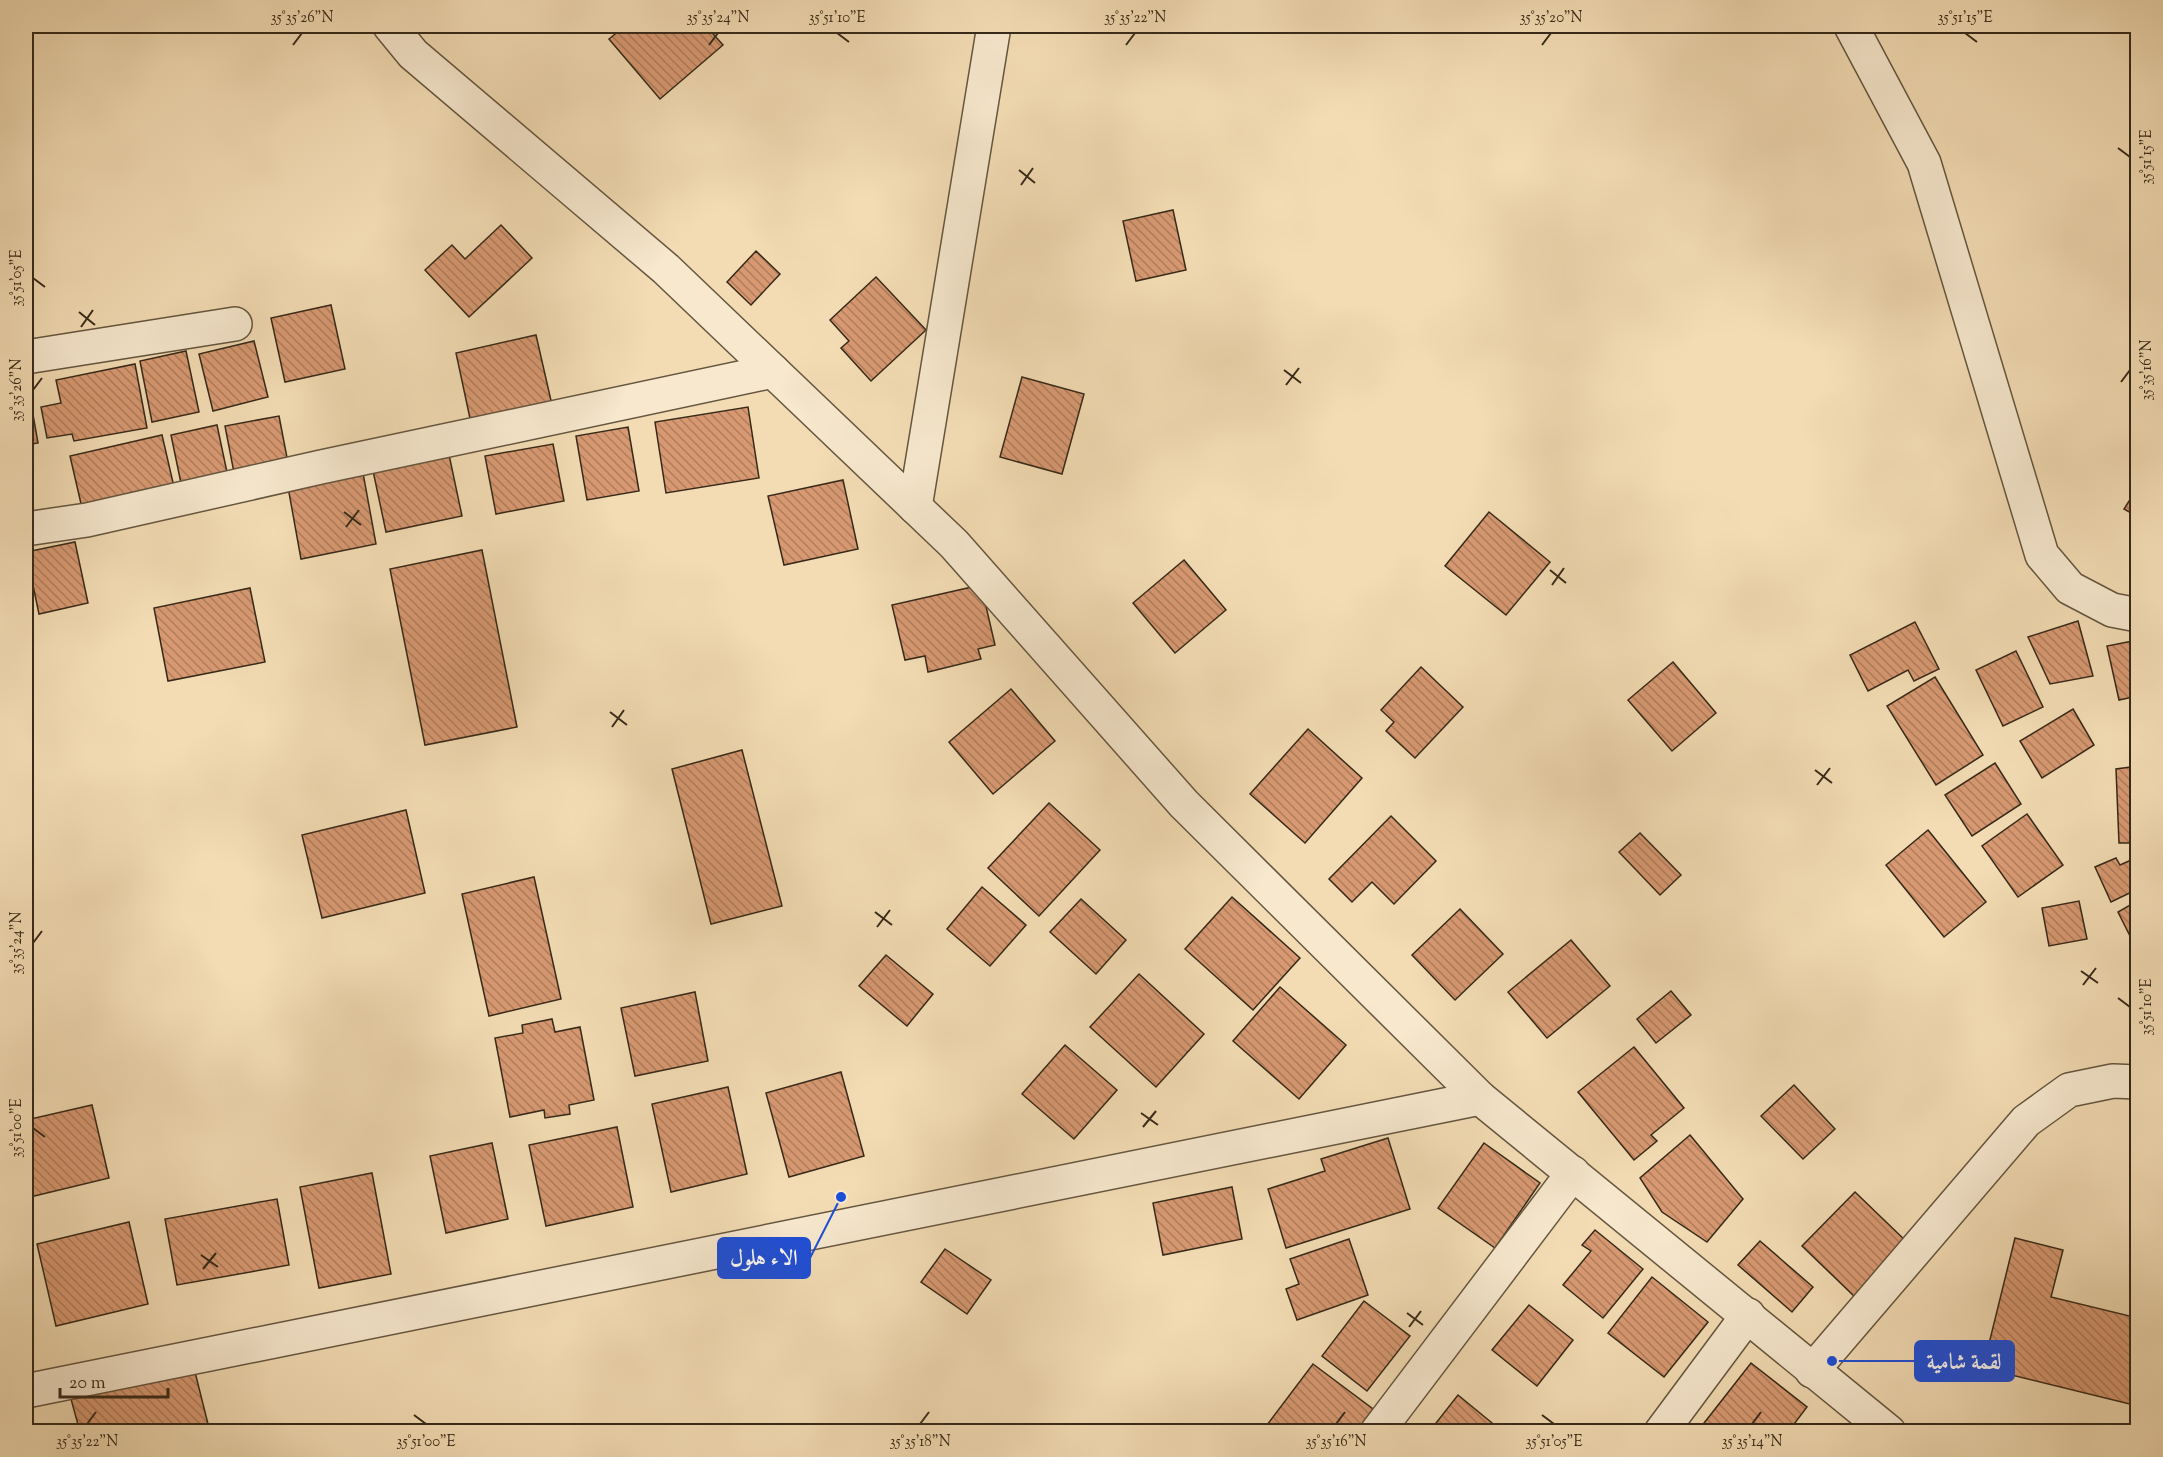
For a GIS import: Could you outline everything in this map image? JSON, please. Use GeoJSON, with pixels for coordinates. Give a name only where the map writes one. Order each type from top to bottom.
{"type":"FeatureCollection","features":[{"type":"Feature","properties":{"kind":"street"},"geometry":{"type":"LineString","coordinates":[[390,26],[413,54],[666,268],[954,544],[1184,804],[1480,1098],[1748,1315],[1812,1371],[1889,1431]]}},
{"type":"Feature","properties":{"kind":"street"},"geometry":{"type":"LineString","coordinates":[[915,507],[994,26]]}},
{"type":"Feature","properties":{"kind":"street"},"geometry":{"type":"LineString","coordinates":[[1851,26],[1924,163],[2042,555],[2070,588],[2112,610],[2138,615]]}},
{"type":"Feature","properties":{"kind":"street"},"geometry":{"type":"LineString","coordinates":[[26,357],[235,324]]}},
{"type":"Feature","properties":{"kind":"street"},"geometry":{"type":"LineString","coordinates":[[26,530],[87,520],[333,464],[773,371]]}},
{"type":"Feature","properties":{"kind":"street"},"geometry":{"type":"LineString","coordinates":[[1812,1371],[2026,1121],[2069,1090],[2113,1081],[2138,1082]]}},
{"type":"Feature","properties":{"kind":"street"},"geometry":{"type":"LineString","coordinates":[[26,1391],[1480,1098]]}},
{"type":"Feature","properties":{"kind":"street"},"geometry":{"type":"LineString","coordinates":[[1377,1431],[1574,1173]]}},
{"type":"Feature","properties":{"kind":"street"},"geometry":{"type":"LineString","coordinates":[[1661,1431],[1748,1315]]}},
{"type":"Feature","properties":{"kind":"building"},"geometry":{"type":"Polygon","coordinates":[[[625,26],[706,26],[723,45],[660,99],[609,39],[625,26]]]}},
{"type":"Feature","properties":{"kind":"building"},"geometry":{"type":"Polygon","coordinates":[[[1173,210],[1186,270],[1136,281],[1123,221],[1173,210]]]}},
{"type":"Feature","properties":{"kind":"building"},"geometry":{"type":"Polygon","coordinates":[[[501,225],[532,258],[469,317],[425,270],[452,245],[465,259],[501,225]]]}},
{"type":"Feature","properties":{"kind":"building"},"geometry":{"type":"Polygon","coordinates":[[[756,251],[780,274],[751,305],[727,282],[756,251]]]}},
{"type":"Feature","properties":{"kind":"building"},"geometry":{"type":"Polygon","coordinates":[[[876,277],[926,330],[871,381],[841,348],[849,341],[830,320],[876,277]]]}},
{"type":"Feature","properties":{"kind":"building"},"geometry":{"type":"Polygon","coordinates":[[[331,305],[345,369],[285,382],[271,318],[331,305]]]}},
{"type":"Feature","properties":{"kind":"building"},"geometry":{"type":"Polygon","coordinates":[[[536,335],[552,405],[471,423],[456,353],[536,335]]]}},
{"type":"Feature","properties":{"kind":"building"},"geometry":{"type":"Polygon","coordinates":[[[254,341],[268,397],[213,411],[199,354],[254,341]]]}},
{"type":"Feature","properties":{"kind":"building"},"geometry":{"type":"Polygon","coordinates":[[[186,351],[199,412],[152,422],[140,361],[186,351]]]}},
{"type":"Feature","properties":{"kind":"building"},"geometry":{"type":"Polygon","coordinates":[[[135,364],[147,428],[74,441],[72,434],[47,438],[41,407],[61,403],[56,380],[135,364]]]}},
{"type":"Feature","properties":{"kind":"building"},"geometry":{"type":"Polygon","coordinates":[[[1022,377],[1084,394],[1062,474],[1000,457],[1022,377]]]}},
{"type":"Feature","properties":{"kind":"building"},"geometry":{"type":"Polygon","coordinates":[[[29,392],[38,443],[26,445],[26,393],[29,392]]]}},
{"type":"Feature","properties":{"kind":"building"},"geometry":{"type":"Polygon","coordinates":[[[748,407],[759,478],[666,493],[655,422],[748,407]]]}},
{"type":"Feature","properties":{"kind":"building"},"geometry":{"type":"Polygon","coordinates":[[[279,416],[289,468],[235,478],[225,426],[279,416]]]}},
{"type":"Feature","properties":{"kind":"building"},"geometry":{"type":"Polygon","coordinates":[[[217,425],[228,477],[182,488],[171,435],[217,425]]]}},
{"type":"Feature","properties":{"kind":"building"},"geometry":{"type":"Polygon","coordinates":[[[628,427],[639,491],[587,500],[576,436],[628,427]]]}},
{"type":"Feature","properties":{"kind":"building"},"geometry":{"type":"Polygon","coordinates":[[[162,435],[174,487],[82,508],[70,456],[162,435]]]}},
{"type":"Feature","properties":{"kind":"building"},"geometry":{"type":"Polygon","coordinates":[[[553,444],[564,501],[496,514],[485,456],[553,444]]]}},
{"type":"Feature","properties":{"kind":"building"},"geometry":{"type":"Polygon","coordinates":[[[448,450],[462,516],[386,532],[372,466],[448,450]]]}},
{"type":"Feature","properties":{"kind":"building"},"geometry":{"type":"Polygon","coordinates":[[[363,473],[376,544],[301,559],[288,487],[363,473]]]}},
{"type":"Feature","properties":{"kind":"building"},"geometry":{"type":"Polygon","coordinates":[[[843,480],[858,549],[784,565],[768,496],[843,480]]]}},
{"type":"Feature","properties":{"kind":"building"},"geometry":{"type":"Polygon","coordinates":[[[2138,487],[2138,517],[2124,509],[2138,487]]]}},
{"type":"Feature","properties":{"kind":"building"},"geometry":{"type":"Polygon","coordinates":[[[1489,512],[1550,562],[1506,615],[1445,566],[1489,512]]]}},
{"type":"Feature","properties":{"kind":"building"},"geometry":{"type":"Polygon","coordinates":[[[75,542],[88,603],[39,614],[26,552],[75,542]]]}},
{"type":"Feature","properties":{"kind":"building"},"geometry":{"type":"Polygon","coordinates":[[[482,550],[517,727],[425,745],[390,569],[482,550]]]}},
{"type":"Feature","properties":{"kind":"building"},"geometry":{"type":"Polygon","coordinates":[[[1184,560],[1226,610],[1175,653],[1133,603],[1184,560]]]}},
{"type":"Feature","properties":{"kind":"building"},"geometry":{"type":"Polygon","coordinates":[[[981,585],[995,645],[978,649],[981,659],[928,672],[925,656],[905,660],[892,605],[981,585]]]}},
{"type":"Feature","properties":{"kind":"building"},"geometry":{"type":"Polygon","coordinates":[[[250,588],[265,662],[168,681],[154,608],[250,588]]]}},
{"type":"Feature","properties":{"kind":"building"},"geometry":{"type":"Polygon","coordinates":[[[2078,621],[2093,676],[2050,684],[2028,637],[2078,621]]]}},
{"type":"Feature","properties":{"kind":"building"},"geometry":{"type":"Polygon","coordinates":[[[1915,622],[1939,669],[1914,681],[1908,670],[1868,691],[1850,655],[1915,622]]]}},
{"type":"Feature","properties":{"kind":"building"},"geometry":{"type":"Polygon","coordinates":[[[2138,640],[2138,696],[2119,700],[2107,646],[2138,640]]]}},
{"type":"Feature","properties":{"kind":"building"},"geometry":{"type":"Polygon","coordinates":[[[2016,651],[2043,707],[2003,726],[1976,670],[2016,651]]]}},
{"type":"Feature","properties":{"kind":"building"},"geometry":{"type":"Polygon","coordinates":[[[1673,662],[1716,713],[1672,751],[1628,700],[1673,662]]]}},
{"type":"Feature","properties":{"kind":"building"},"geometry":{"type":"Polygon","coordinates":[[[1421,667],[1463,707],[1415,758],[1386,731],[1394,722],[1381,710],[1421,667]]]}},
{"type":"Feature","properties":{"kind":"building"},"geometry":{"type":"Polygon","coordinates":[[[1935,677],[1983,755],[1936,785],[1887,706],[1935,677]]]}},
{"type":"Feature","properties":{"kind":"building"},"geometry":{"type":"Polygon","coordinates":[[[1011,689],[1055,741],[993,794],[949,742],[1011,689]]]}},
{"type":"Feature","properties":{"kind":"building"},"geometry":{"type":"Polygon","coordinates":[[[2073,709],[2094,745],[2042,778],[2020,741],[2073,709]]]}},
{"type":"Feature","properties":{"kind":"building"},"geometry":{"type":"Polygon","coordinates":[[[1308,729],[1362,778],[1305,843],[1250,794],[1308,729]]]}},
{"type":"Feature","properties":{"kind":"building"},"geometry":{"type":"Polygon","coordinates":[[[742,750],[782,906],[711,924],[672,769],[742,750]]]}},
{"type":"Feature","properties":{"kind":"building"},"geometry":{"type":"Polygon","coordinates":[[[1995,763],[2021,804],[1972,836],[1945,795],[1995,763]]]}},
{"type":"Feature","properties":{"kind":"building"},"geometry":{"type":"Polygon","coordinates":[[[2138,766],[2138,843],[2119,843],[2116,769],[2138,766]]]}},
{"type":"Feature","properties":{"kind":"building"},"geometry":{"type":"Polygon","coordinates":[[[1049,803],[1100,850],[1039,916],[988,868],[1049,803]]]}},
{"type":"Feature","properties":{"kind":"building"},"geometry":{"type":"Polygon","coordinates":[[[406,810],[425,893],[322,918],[302,835],[406,810]]]}},
{"type":"Feature","properties":{"kind":"building"},"geometry":{"type":"Polygon","coordinates":[[[2027,814],[2063,865],[2018,897],[1982,846],[2027,814]]]}},
{"type":"Feature","properties":{"kind":"building"},"geometry":{"type":"Polygon","coordinates":[[[1391,816],[1436,861],[1394,904],[1372,882],[1352,902],[1329,879],[1391,816]]]}},
{"type":"Feature","properties":{"kind":"building"},"geometry":{"type":"Polygon","coordinates":[[[1928,830],[1986,902],[1944,937],[1886,865],[1928,830]]]}},
{"type":"Feature","properties":{"kind":"building"},"geometry":{"type":"Polygon","coordinates":[[[1640,833],[1681,875],[1660,895],[1619,852],[1640,833]]]}},
{"type":"Feature","properties":{"kind":"building"},"geometry":{"type":"Polygon","coordinates":[[[2138,857],[2138,889],[2111,902],[2095,867],[2116,858],[2120,865],[2138,857]]]}},
{"type":"Feature","properties":{"kind":"building"},"geometry":{"type":"Polygon","coordinates":[[[534,877],[561,999],[489,1016],[462,894],[534,877]]]}},
{"type":"Feature","properties":{"kind":"building"},"geometry":{"type":"Polygon","coordinates":[[[982,887],[1026,925],[990,966],[947,929],[982,887]]]}},
{"type":"Feature","properties":{"kind":"building"},"geometry":{"type":"Polygon","coordinates":[[[1232,897],[1300,958],[1253,1010],[1185,949],[1232,897]]]}},
{"type":"Feature","properties":{"kind":"building"},"geometry":{"type":"Polygon","coordinates":[[[1081,899],[1126,940],[1096,974],[1050,932],[1081,899]]]}},
{"type":"Feature","properties":{"kind":"building"},"geometry":{"type":"Polygon","coordinates":[[[2079,901],[2087,939],[2049,946],[2042,908],[2079,901]]]}},
{"type":"Feature","properties":{"kind":"building"},"geometry":{"type":"Polygon","coordinates":[[[2137,901],[2138,948],[2136,948],[2118,912],[2137,901]]]}},
{"type":"Feature","properties":{"kind":"building"},"geometry":{"type":"Polygon","coordinates":[[[1460,909],[1503,954],[1455,1000],[1412,955],[1460,909]]]}},
{"type":"Feature","properties":{"kind":"building"},"geometry":{"type":"Polygon","coordinates":[[[1571,940],[1610,986],[1547,1038],[1508,992],[1571,940]]]}},
{"type":"Feature","properties":{"kind":"building"},"geometry":{"type":"Polygon","coordinates":[[[886,955],[933,994],[907,1026],[859,986],[886,955]]]}},
{"type":"Feature","properties":{"kind":"building"},"geometry":{"type":"Polygon","coordinates":[[[1139,974],[1204,1034],[1156,1087],[1090,1027],[1139,974]]]}},
{"type":"Feature","properties":{"kind":"building"},"geometry":{"type":"Polygon","coordinates":[[[1280,987],[1346,1045],[1299,1099],[1233,1041],[1280,987]]]}},
{"type":"Feature","properties":{"kind":"building"},"geometry":{"type":"Polygon","coordinates":[[[1671,991],[1691,1015],[1656,1043],[1637,1019],[1671,991]]]}},
{"type":"Feature","properties":{"kind":"building"},"geometry":{"type":"Polygon","coordinates":[[[695,992],[708,1061],[635,1076],[621,1008],[695,992]]]}},
{"type":"Feature","properties":{"kind":"building"},"geometry":{"type":"Polygon","coordinates":[[[552,1019],[555,1032],[580,1027],[594,1100],[569,1105],[570,1114],[545,1118],[544,1110],[510,1117],[495,1038],[523,1033],[522,1025],[552,1019]]]}},
{"type":"Feature","properties":{"kind":"building"},"geometry":{"type":"Polygon","coordinates":[[[1065,1045],[1117,1090],[1074,1139],[1022,1094],[1065,1045]]]}},
{"type":"Feature","properties":{"kind":"building"},"geometry":{"type":"Polygon","coordinates":[[[1634,1047],[1684,1108],[1651,1135],[1657,1141],[1634,1160],[1578,1092],[1634,1047]]]}},
{"type":"Feature","properties":{"kind":"building"},"geometry":{"type":"Polygon","coordinates":[[[841,1072],[864,1156],[789,1177],[766,1093],[841,1072]]]}},
{"type":"Feature","properties":{"kind":"building"},"geometry":{"type":"Polygon","coordinates":[[[1794,1085],[1835,1129],[1803,1159],[1761,1116],[1794,1085]]]}},
{"type":"Feature","properties":{"kind":"building"},"geometry":{"type":"Polygon","coordinates":[[[728,1087],[747,1174],[671,1192],[652,1104],[728,1087]]]}},
{"type":"Feature","properties":{"kind":"building"},"geometry":{"type":"Polygon","coordinates":[[[92,1105],[109,1178],[26,1198],[26,1120],[92,1105]]]}},
{"type":"Feature","properties":{"kind":"building"},"geometry":{"type":"Polygon","coordinates":[[[617,1127],[633,1207],[546,1226],[529,1145],[617,1127]]]}},
{"type":"Feature","properties":{"kind":"building"},"geometry":{"type":"Polygon","coordinates":[[[1690,1135],[1743,1199],[1707,1242],[1662,1212],[1640,1178],[1690,1135]]]}},
{"type":"Feature","properties":{"kind":"building"},"geometry":{"type":"Polygon","coordinates":[[[1388,1138],[1410,1209],[1286,1248],[1268,1189],[1325,1171],[1321,1159],[1388,1138]]]}},
{"type":"Feature","properties":{"kind":"building"},"geometry":{"type":"Polygon","coordinates":[[[492,1143],[508,1219],[446,1233],[430,1156],[492,1143]]]}},
{"type":"Feature","properties":{"kind":"building"},"geometry":{"type":"Polygon","coordinates":[[[1484,1143],[1540,1183],[1495,1248],[1438,1208],[1484,1143]]]}},
{"type":"Feature","properties":{"kind":"building"},"geometry":{"type":"Polygon","coordinates":[[[372,1173],[391,1274],[319,1288],[300,1187],[372,1173]]]}},
{"type":"Feature","properties":{"kind":"building"},"geometry":{"type":"Polygon","coordinates":[[[1232,1187],[1242,1239],[1163,1255],[1153,1203],[1232,1187]]]}},
{"type":"Feature","properties":{"kind":"building"},"geometry":{"type":"Polygon","coordinates":[[[1855,1192],[1910,1245],[1857,1299],[1802,1246],[1855,1192]]]}},
{"type":"Feature","properties":{"kind":"building"},"geometry":{"type":"Polygon","coordinates":[[[277,1199],[289,1265],[177,1285],[165,1219],[277,1199]]]}},
{"type":"Feature","properties":{"kind":"building"},"geometry":{"type":"Polygon","coordinates":[[[129,1222],[148,1304],[56,1326],[37,1244],[129,1222]]]}},
{"type":"Feature","properties":{"kind":"building"},"geometry":{"type":"Polygon","coordinates":[[[1595,1230],[1643,1269],[1603,1318],[1563,1285],[1591,1251],[1582,1245],[1595,1230]]]}},
{"type":"Feature","properties":{"kind":"building"},"geometry":{"type":"Polygon","coordinates":[[[2015,1238],[2063,1250],[2051,1297],[2138,1318],[2138,1406],[1983,1368],[2015,1238]]]}},
{"type":"Feature","properties":{"kind":"building"},"geometry":{"type":"Polygon","coordinates":[[[1349,1239],[1368,1295],[1297,1320],[1286,1289],[1299,1284],[1290,1259],[1349,1239]]]}},
{"type":"Feature","properties":{"kind":"building"},"geometry":{"type":"Polygon","coordinates":[[[1760,1241],[1813,1287],[1792,1312],[1738,1265],[1760,1241]]]}},
{"type":"Feature","properties":{"kind":"building"},"geometry":{"type":"Polygon","coordinates":[[[945,1249],[991,1280],[967,1314],[921,1282],[945,1249]]]}},
{"type":"Feature","properties":{"kind":"building"},"geometry":{"type":"Polygon","coordinates":[[[1652,1277],[1708,1322],[1664,1377],[1608,1333],[1652,1277]]]}},
{"type":"Feature","properties":{"kind":"building"},"geometry":{"type":"Polygon","coordinates":[[[1364,1301],[1410,1336],[1367,1391],[1322,1356],[1364,1301]]]}},
{"type":"Feature","properties":{"kind":"building"},"geometry":{"type":"Polygon","coordinates":[[[1529,1305],[1573,1340],[1537,1386],[1492,1350],[1529,1305]]]}},
{"type":"Feature","properties":{"kind":"building"},"geometry":{"type":"Polygon","coordinates":[[[1751,1363],[1807,1407],[1788,1432],[1707,1432],[1701,1427],[1751,1363]]]}},
{"type":"Feature","properties":{"kind":"building"},"geometry":{"type":"Polygon","coordinates":[[[1313,1364],[1373,1409],[1356,1432],[1276,1432],[1267,1425],[1313,1364]]]}},
{"type":"Feature","properties":{"kind":"building"},"geometry":{"type":"Polygon","coordinates":[[[194,1368],[210,1432],[80,1432],[71,1399],[194,1368]]]}},
{"type":"Feature","properties":{"kind":"building"},"geometry":{"type":"Polygon","coordinates":[[[1458,1395],[1503,1432],[1429,1432],[1458,1395]]]}},
{"type":"Feature","properties":{"kind":"building"},"geometry":{"type":"Polygon","coordinates":[[[2112,1427],[2129,1432],[2111,1432],[2112,1427]]]}},
{"type":"Feature","properties":{"kind":"place","name":"الاء هلول"},"geometry":{"type":"Point","coordinates":[841,1197]}},
{"type":"Feature","properties":{"kind":"place","name":"لقمة شامية"},"geometry":{"type":"Point","coordinates":[1832,1361]}}]}
